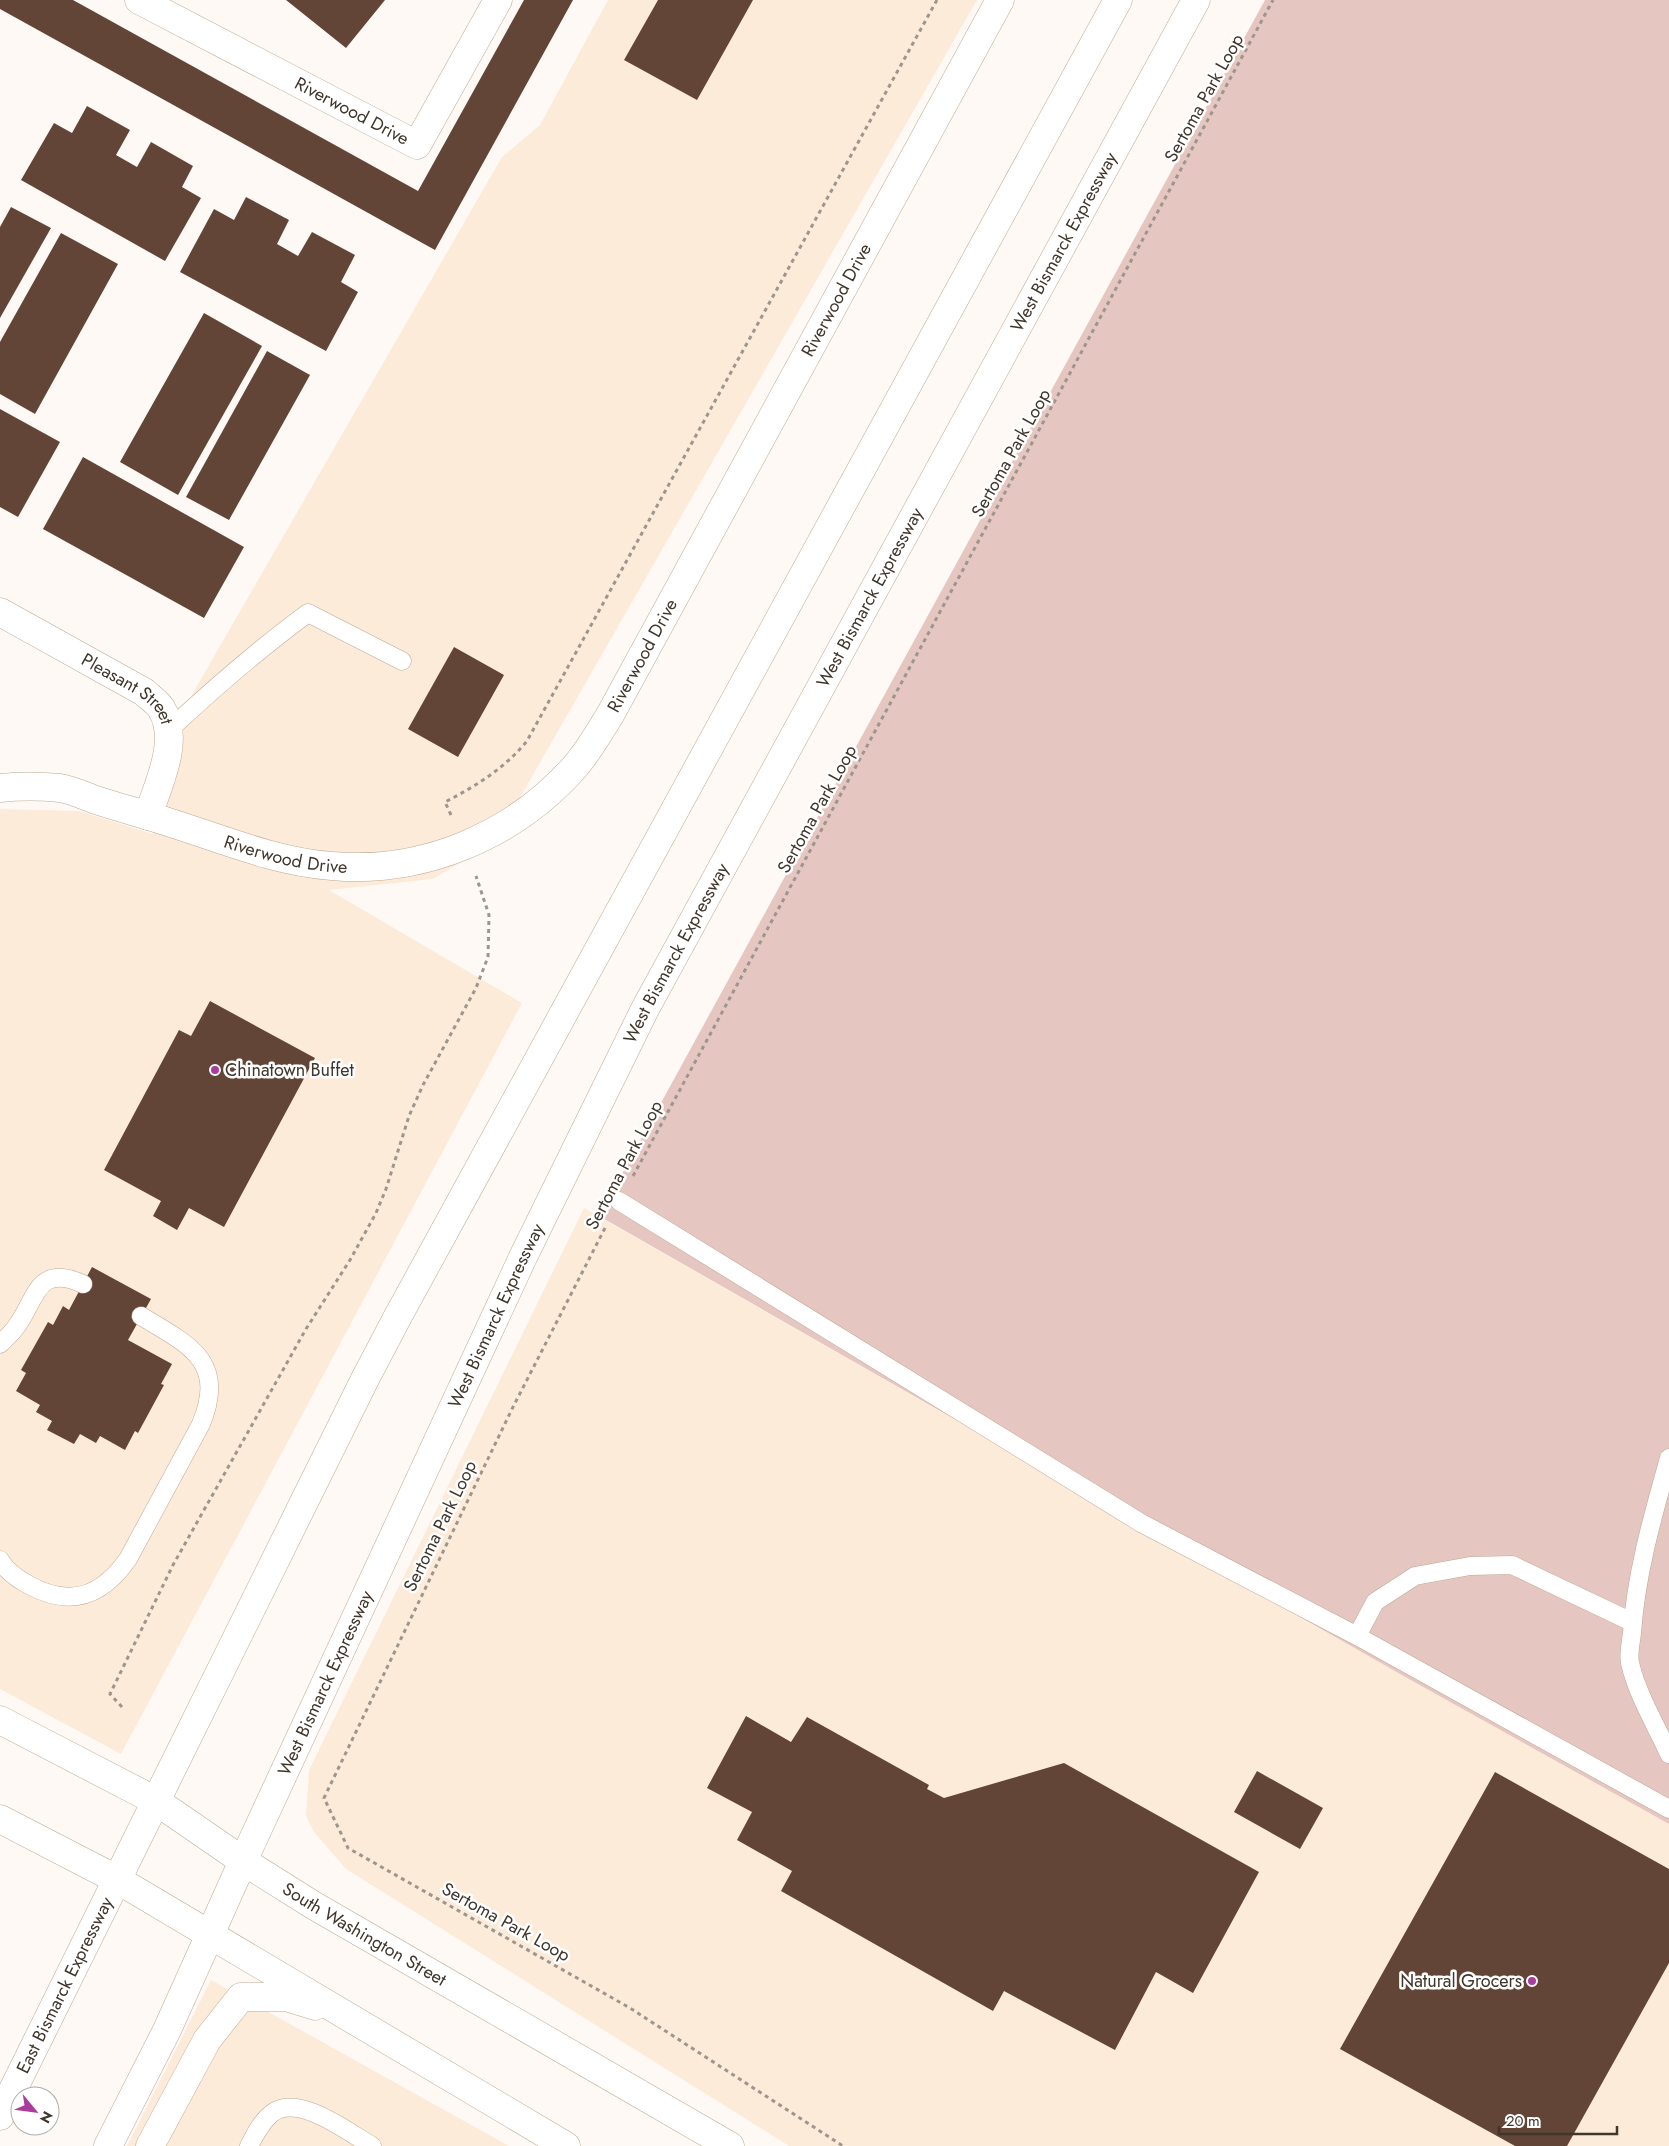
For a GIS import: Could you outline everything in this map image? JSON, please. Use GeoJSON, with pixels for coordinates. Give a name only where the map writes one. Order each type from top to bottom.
{"type":"FeatureCollection","features":[{"type":"Feature","properties":{"kind":"main road","name":"Riverwood Drive"},"geometry":{"type":"LineString","coordinates":[[138,0],[417,146],[498,0]]}},
{"type":"Feature","properties":{"kind":"main road","name":"Riverwood Drive"},"geometry":{"type":"LineString","coordinates":[[0,788],[21,786],[62,788],[258,851],[294,860],[331,866],[376,868],[393,866],[441,854],[495,831],[524,814],[573,769],[598,735],[626,687],[1000,0]]}},
{"type":"Feature","properties":{"kind":"main road"},"geometry":{"type":"LineString","coordinates":[[118,1880],[393,1327],[1118,0]]}},
{"type":"Feature","properties":{"kind":"main road","name":"West Bismarck Expressway"},"geometry":{"type":"LineString","coordinates":[[211,1934],[523,1258],[644,1009],[1196,0]]}},
{"type":"Feature","properties":{"kind":"main road","name":"Pleasant Street"},"geometry":{"type":"LineString","coordinates":[[0,612],[144,692],[161,708],[169,730],[167,755],[148,816]]}},
{"type":"Feature","properties":{"kind":"main road","name":"South Washington Street"},"geometry":{"type":"LineString","coordinates":[[0,1720],[156,1801],[313,1905],[730,2146]]}},
{"type":"Feature","properties":{"kind":"main road"},"geometry":{"type":"LineString","coordinates":[[0,1819],[118,1880],[566,2146]]}},
{"type":"Feature","properties":{"kind":"main road","name":"East Bismarck Expressway"},"geometry":{"type":"LineString","coordinates":[[0,2116],[118,1880]]}},
{"type":"Feature","properties":{"kind":"main road"},"geometry":{"type":"LineString","coordinates":[[108,2146],[167,2030],[211,1934]]}},
{"type":"Feature","properties":{"kind":"main road"},"geometry":{"type":"LineString","coordinates":[[150,2146],[206,2040],[241,1997],[286,1997],[350,2017]]}},
{"type":"Feature","properties":{"kind":"lane"},"geometry":{"type":"LineString","coordinates":[[169,730],[223,680],[308,613],[402,661]]}},
{"type":"Feature","properties":{"kind":"lane"},"geometry":{"type":"LineString","coordinates":[[619,1201],[1142,1523],[1668,1803]]}},
{"type":"Feature","properties":{"kind":"lane"},"geometry":{"type":"LineString","coordinates":[[0,1344],[16,1326],[35,1291],[46,1282],[58,1277],[67,1277],[83,1284]]}},
{"type":"Feature","properties":{"kind":"lane"},"geometry":{"type":"LineString","coordinates":[[0,1560],[19,1579],[40,1591],[62,1597],[79,1596],[99,1589],[116,1576],[128,1559],[201,1424],[209,1404],[210,1383],[202,1362],[189,1345],[141,1316]]}},
{"type":"Feature","properties":{"kind":"lane"},"geometry":{"type":"LineString","coordinates":[[1669,1458],[1655,1507],[1639,1581],[1632,1622],[1629,1662],[1639,1689],[1669,1754]]}},
{"type":"Feature","properties":{"kind":"lane"},"geometry":{"type":"LineString","coordinates":[[1357,1636],[1374,1602],[1414,1576],[1470,1566],[1512,1566],[1632,1622]]}},
{"type":"Feature","properties":{"kind":"lane"},"geometry":{"type":"LineString","coordinates":[[249,2146],[262,2123],[271,2113],[283,2107],[297,2107],[311,2111],[372,2146]]}},
{"type":"Feature","properties":{"kind":"path"},"geometry":{"type":"LineString","coordinates":[[122,1707],[110,1694],[173,1565],[306,1329],[350,1260],[376,1214],[386,1190],[409,1116],[423,1085],[476,988],[488,957],[489,915],[481,888],[445,802],[474,787],[496,771],[514,757],[527,740],[937,0]]}},
{"type":"Feature","properties":{"kind":"path","name":"Sertoma Park Loop"},"geometry":{"type":"LineString","coordinates":[[843,2146],[630,2008],[348,1848],[324,1798],[513,1407],[619,1201],[1273,0]]}},
{"type":"Feature","properties":{"kind":"shaded area"},"geometry":{"type":"Polygon","coordinates":[[[608,0],[977,0],[518,801],[460,863],[433,879],[329,890],[522,1003],[121,1754],[0,1689],[0,809],[79,811],[153,834],[186,705],[502,157],[540,125],[608,0]]]}},
{"type":"Feature","properties":{"kind":"shaded area"},"geometry":{"type":"Polygon","coordinates":[[[1265,0],[1669,0],[1669,1824],[1400,1674],[599,1216],[1265,0]]]}},
{"type":"Feature","properties":{"kind":"shaded area"},"geometry":{"type":"Polygon","coordinates":[[[584,1208],[1400,1674],[1669,1824],[1669,2146],[789,2146],[346,1869],[314,1832],[306,1816],[309,1770],[584,1208]]]}},
{"type":"Feature","properties":{"kind":"shaded area"},"geometry":{"type":"Polygon","coordinates":[[[211,1980],[509,2146],[127,2146],[211,1980]]]}},
{"type":"Feature","properties":{"kind":"building"},"geometry":{"type":"Polygon","coordinates":[[[0,0],[73,0],[418,191],[524,0],[573,0],[435,250],[0,9],[0,0]]]}},
{"type":"Feature","properties":{"kind":"building"},"geometry":{"type":"Polygon","coordinates":[[[286,0],[385,0],[346,48],[286,0]]]}},
{"type":"Feature","properties":{"kind":"building"},"geometry":{"type":"Polygon","coordinates":[[[658,0],[753,0],[697,100],[624,60],[658,0]]]}},
{"type":"Feature","properties":{"kind":"building"},"geometry":{"type":"Polygon","coordinates":[[[87,106],[130,130],[116,155],[137,167],[151,142],[193,166],[182,187],[201,198],[165,261],[21,180],[54,123],[72,133],[87,106]]]}},
{"type":"Feature","properties":{"kind":"building"},"geometry":{"type":"Polygon","coordinates":[[[246,197],[289,220],[277,244],[298,256],[312,232],[355,255],[341,282],[358,292],[326,351],[180,272],[214,209],[234,220],[246,197]]]}},
{"type":"Feature","properties":{"kind":"building"},"geometry":{"type":"Polygon","coordinates":[[[11,207],[51,228],[0,318],[0,227],[11,207]]]}},
{"type":"Feature","properties":{"kind":"building"},"geometry":{"type":"Polygon","coordinates":[[[61,233],[118,264],[35,414],[0,394],[0,342],[61,233]]]}},
{"type":"Feature","properties":{"kind":"building"},"geometry":{"type":"Polygon","coordinates":[[[204,313],[262,346],[178,495],[120,462],[204,313]]]}},
{"type":"Feature","properties":{"kind":"building"},"geometry":{"type":"Polygon","coordinates":[[[267,351],[310,375],[229,520],[186,497],[267,351]]]}},
{"type":"Feature","properties":{"kind":"building"},"geometry":{"type":"Polygon","coordinates":[[[0,409],[60,442],[18,517],[0,507],[0,409]]]}},
{"type":"Feature","properties":{"kind":"building"},"geometry":{"type":"Polygon","coordinates":[[[83,457],[244,547],[204,618],[43,529],[83,457]]]}},
{"type":"Feature","properties":{"kind":"building"},"geometry":{"type":"Polygon","coordinates":[[[454,647],[504,675],[458,757],[408,729],[454,647]]]}},
{"type":"Feature","properties":{"kind":"building"},"geometry":{"type":"Polygon","coordinates":[[[210,1001],[315,1058],[224,1227],[189,1208],[177,1230],[153,1216],[161,1201],[104,1170],[179,1030],[191,1036],[210,1001]]]}},
{"type":"Feature","properties":{"kind":"building"},"geometry":{"type":"Polygon","coordinates":[[[92,1267],[151,1299],[128,1340],[172,1364],[161,1384],[164,1385],[138,1433],[135,1431],[125,1450],[100,1436],[96,1443],[80,1434],[74,1444],[47,1430],[52,1421],[36,1412],[40,1405],[16,1391],[26,1373],[21,1370],[48,1322],[53,1325],[63,1306],[69,1310],[92,1267]]]}},
{"type":"Feature","properties":{"kind":"building"},"geometry":{"type":"Polygon","coordinates":[[[746,1716],[791,1742],[807,1717],[929,1785],[927,1789],[944,1798],[1064,1763],[1259,1872],[1193,1993],[1156,1972],[1115,2050],[1004,1991],[993,2011],[781,1891],[792,1871],[737,1840],[752,1812],[707,1788],[746,1716]]]}},
{"type":"Feature","properties":{"kind":"building"},"geometry":{"type":"Polygon","coordinates":[[[1257,1771],[1323,1808],[1300,1849],[1234,1812],[1257,1771]]]}},
{"type":"Feature","properties":{"kind":"building"},"geometry":{"type":"Polygon","coordinates":[[[1495,1772],[1669,1869],[1669,1963],[1567,2146],[1515,2146],[1340,2049],[1495,1772]]]}},
{"type":"Feature","properties":{"kind":"place","name":"Chinatown Buffet"},"geometry":{"type":"Point","coordinates":[215,1070]}},
{"type":"Feature","properties":{"kind":"place","name":"Natural Grocers"},"geometry":{"type":"Point","coordinates":[1532,1981]}}]}
